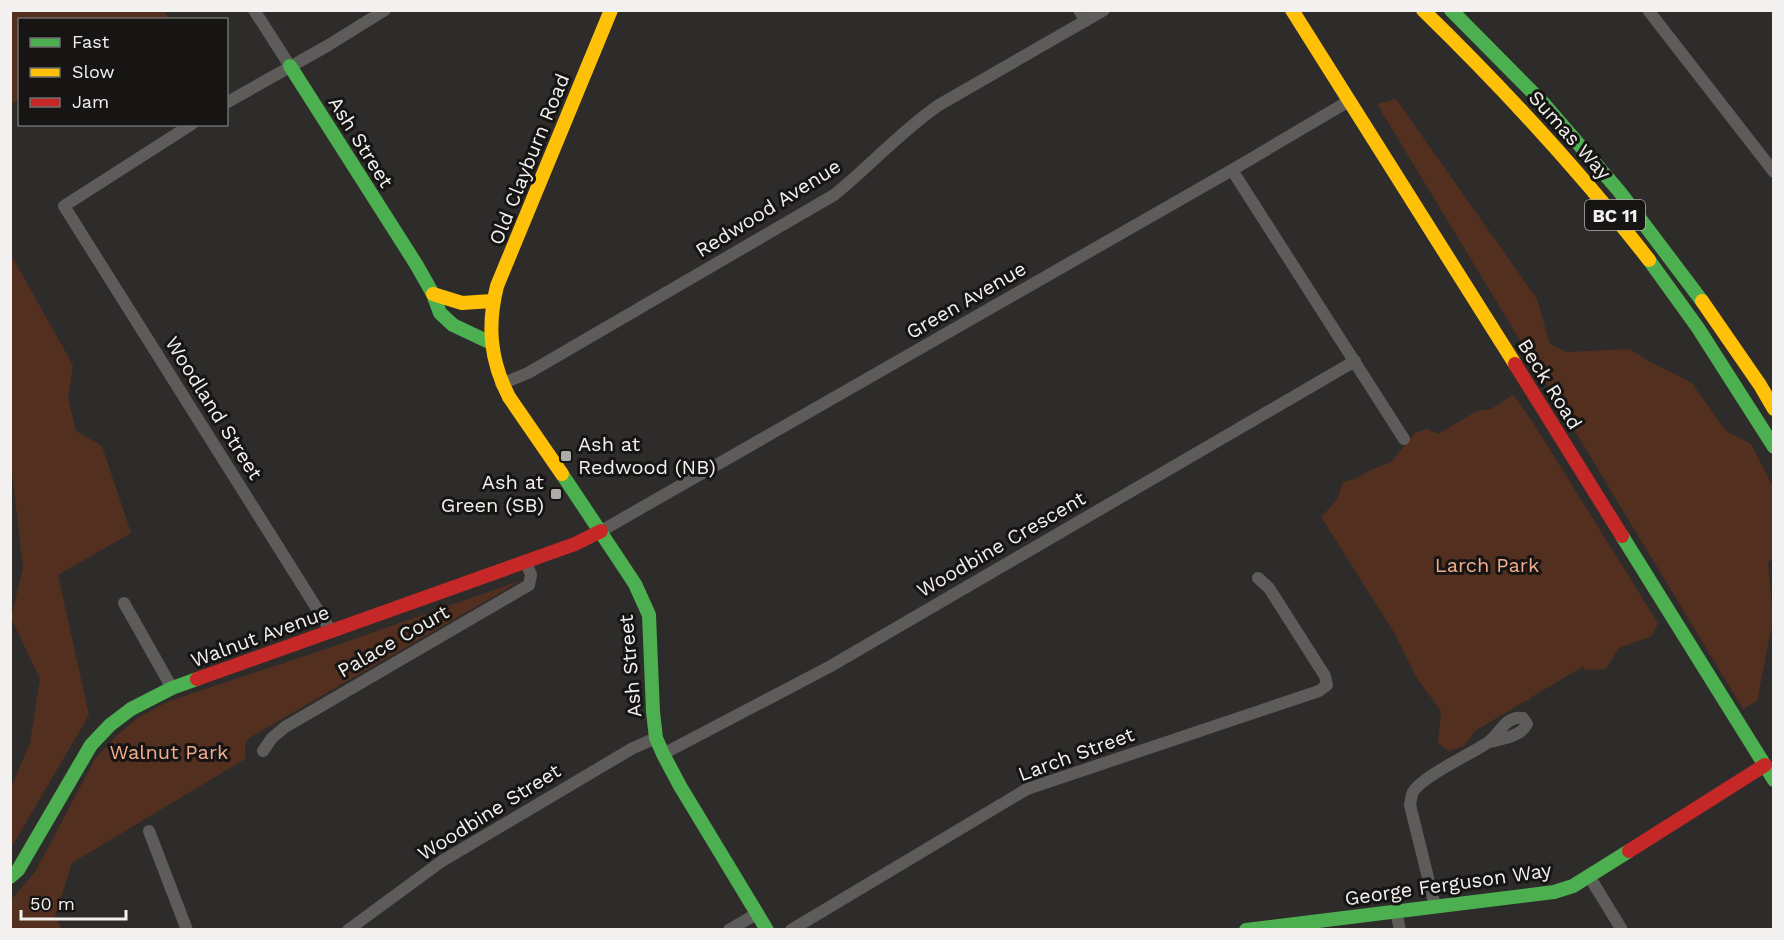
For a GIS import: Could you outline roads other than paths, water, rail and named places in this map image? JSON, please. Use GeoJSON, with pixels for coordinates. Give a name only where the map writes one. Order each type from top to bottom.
{"type":"FeatureCollection","features":[{"type":"Feature","properties":{"kind":"main road","name":"Old Clayburn Road"},"geometry":{"type":"LineString","coordinates":[[489,324],[492,301],[611,10]]}},
{"type":"Feature","properties":{"kind":"main road","name":"Beck Road"},"geometry":{"type":"LineString","coordinates":[[1292,10],[1773,780]]}},
{"type":"Feature","properties":{"kind":"main road","name":"Sumas Way"},"geometry":{"type":"LineString","coordinates":[[1423,10],[1512,99],[1611,211],[1709,344],[1773,447]]}},
{"type":"Feature","properties":{"kind":"main road","name":"Sumas Way"},"geometry":{"type":"LineString","coordinates":[[1450,10],[1545,105],[1619,190],[1689,282],[1760,385],[1773,409]]}},
{"type":"Feature","properties":{"kind":"main road","name":"Ash Street"},"geometry":{"type":"LineString","coordinates":[[290,66],[433,294],[440,313],[453,325],[489,342]]}},
{"type":"Feature","properties":{"kind":"main road"},"geometry":{"type":"LineString","coordinates":[[433,294],[462,303],[492,301]]}},
{"type":"Feature","properties":{"kind":"main road","name":"Ash Street"},"geometry":{"type":"LineString","coordinates":[[489,324],[489,342],[501,384],[635,584],[649,615],[656,738],[663,754],[767,930]]}},
{"type":"Feature","properties":{"kind":"main road","name":"Walnut Avenue"},"geometry":{"type":"LineString","coordinates":[[10,878],[18,870],[91,745],[110,725],[131,710],[172,688],[526,562],[575,544],[601,531]]}},
{"type":"Feature","properties":{"kind":"main road","name":"George Ferguson Way"},"geometry":{"type":"LineString","coordinates":[[1246,930],[1554,892],[1573,886],[1765,765]]}},
{"type":"Feature","properties":{"kind":"street","name":"Ash Street"},"geometry":{"type":"LineString","coordinates":[[254,10],[290,66]]}},
{"type":"Feature","properties":{"kind":"street"},"geometry":{"type":"LineString","coordinates":[[228,102],[385,10]]}},
{"type":"Feature","properties":{"kind":"street","name":"Redwood Avenue"},"geometry":{"type":"LineString","coordinates":[[501,384],[528,373],[834,195],[915,121],[1083,16],[1104,10]]}},
{"type":"Feature","properties":{"kind":"street"},"geometry":{"type":"LineString","coordinates":[[1648,10],[1773,172]]}},
{"type":"Feature","properties":{"kind":"street","name":"Green Avenue"},"geometry":{"type":"LineString","coordinates":[[601,531],[1349,101]]}},
{"type":"Feature","properties":{"kind":"street","name":"Woodland Street"},"geometry":{"type":"LineString","coordinates":[[189,126],[64,206],[331,631]]}},
{"type":"Feature","properties":{"kind":"street"},"geometry":{"type":"LineString","coordinates":[[1232,170],[1404,439]]}},
{"type":"Feature","properties":{"kind":"street","name":"Woodbine Crescent"},"geometry":{"type":"LineString","coordinates":[[663,754],[829,667],[1355,361]]}},
{"type":"Feature","properties":{"kind":"street","name":"Palace Court"},"geometry":{"type":"LineString","coordinates":[[263,751],[272,738],[285,728],[529,585],[531,575],[526,562]]}},
{"type":"Feature","properties":{"kind":"street","name":"Larch Street"},"geometry":{"type":"LineString","coordinates":[[791,930],[1027,789],[1319,692],[1328,685],[1325,676],[1269,588],[1258,578]]}},
{"type":"Feature","properties":{"kind":"street"},"geometry":{"type":"LineString","coordinates":[[124,603],[172,688]]}},
{"type":"Feature","properties":{"kind":"street"},"geometry":{"type":"LineString","coordinates":[[1435,906],[1410,805],[1413,792],[1424,782],[1490,742],[1524,730],[1527,724],[1523,718],[1516,717],[1506,722],[1490,742]]}},
{"type":"Feature","properties":{"kind":"street","name":"Woodbine Street"},"geometry":{"type":"LineString","coordinates":[[348,930],[442,861],[633,748],[656,738]]}},
{"type":"Feature","properties":{"kind":"street"},"geometry":{"type":"LineString","coordinates":[[150,831],[187,930]]}},
{"type":"Feature","properties":{"kind":"street"},"geometry":{"type":"LineString","coordinates":[[1589,876],[1622,930]]}},
{"type":"Feature","properties":{"kind":"street"},"geometry":{"type":"LineString","coordinates":[[1396,912],[1400,930]]}},
{"type":"Feature","properties":{"kind":"street"},"geometry":{"type":"LineString","coordinates":[[729,930],[758,913]]}},
{"type":"Feature","properties":{"kind":"place","name":"Ash at Redwood (NB)"},"geometry":{"type":"Point","coordinates":[566,456]}},
{"type":"Feature","properties":{"kind":"place","name":"Ash at Green (SB)"},"geometry":{"type":"Point","coordinates":[556,494]}},
{"type":"Feature","properties":{"kind":"park label","name":"Larch Park"},"geometry":{"type":"Point","coordinates":[1487,565]}},
{"type":"Feature","properties":{"kind":"park label","name":"Walnut Park"},"geometry":{"type":"Point","coordinates":[169,752]}}]}
